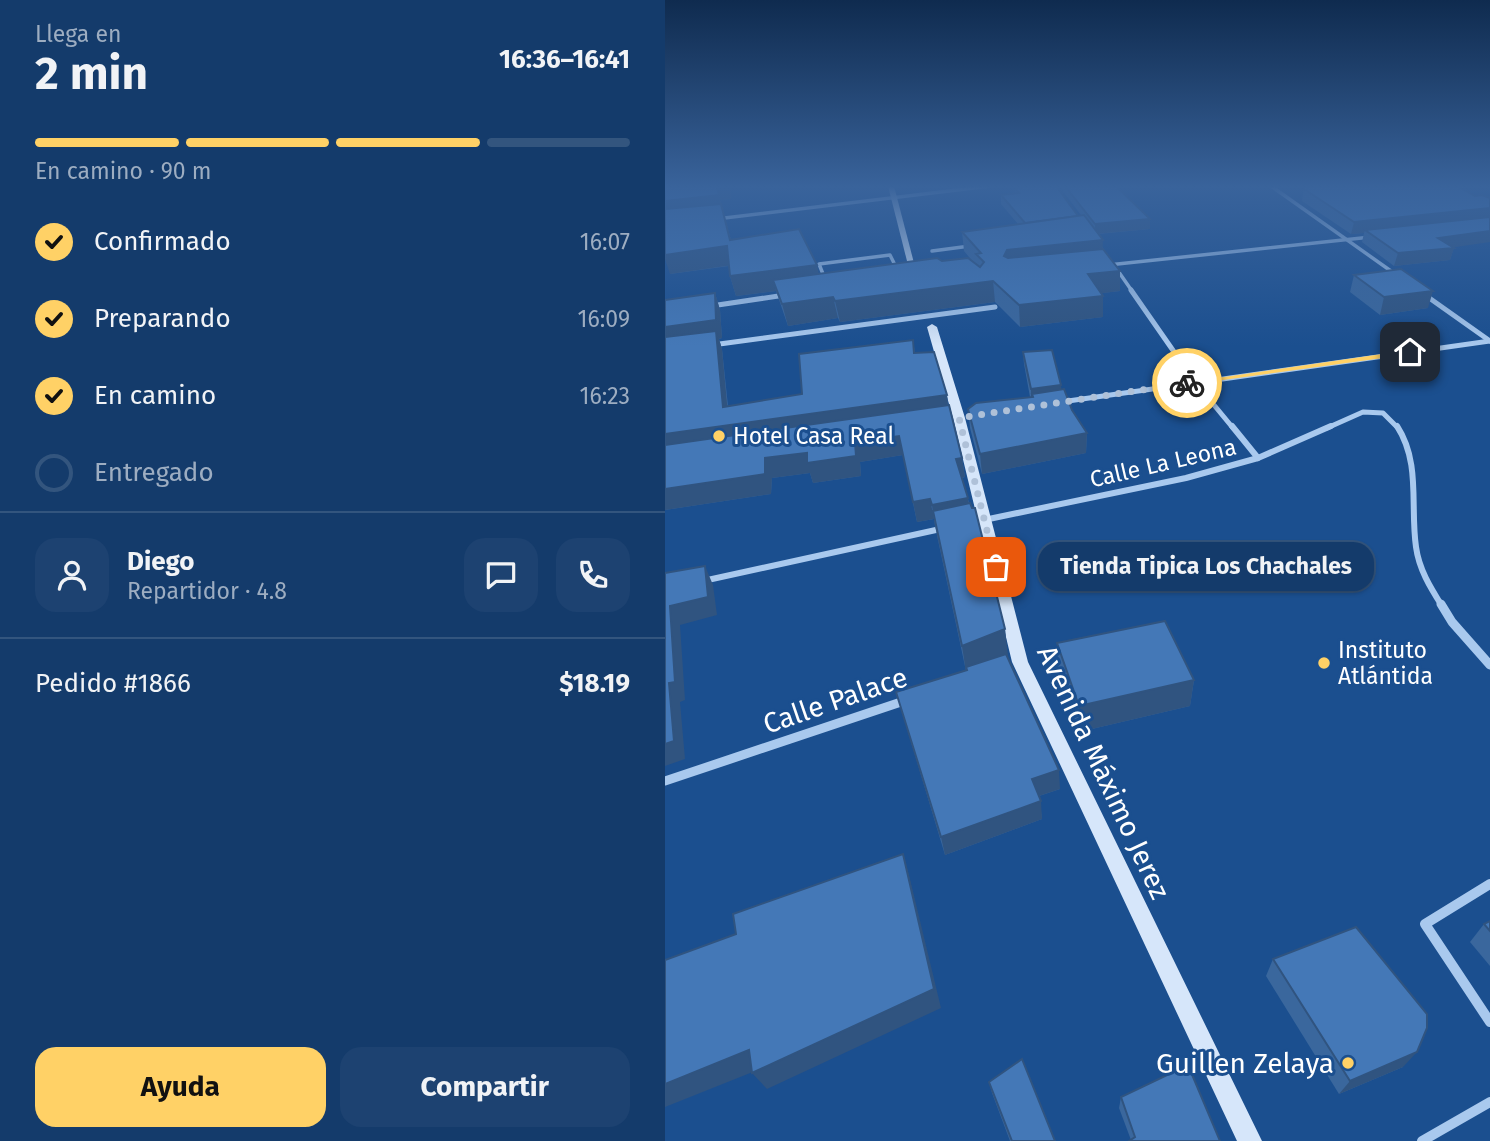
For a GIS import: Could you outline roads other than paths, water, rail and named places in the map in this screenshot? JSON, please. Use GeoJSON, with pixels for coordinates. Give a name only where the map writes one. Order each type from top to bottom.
{"type":"FeatureCollection","features":[{"type":"Feature","properties":{"kind":"main road"},"geometry":{"type":"LineString","coordinates":[[907,239],[914,263]]}},
{"type":"Feature","properties":{"kind":"main road","name":"Avenida Máximo Jerez"},"geometry":{"type":"LineString","coordinates":[[932,327],[965,417],[977,521],[1013,664],[1250,1141]]}},
{"type":"Feature","properties":{"kind":"street"},"geometry":{"type":"LineString","coordinates":[[1100,266],[1352,239]]}},
{"type":"Feature","properties":{"kind":"street"},"geometry":{"type":"LineString","coordinates":[[1345,240],[1401,279]]}},
{"type":"Feature","properties":{"kind":"street"},"geometry":{"type":"LineString","coordinates":[[938,263],[932,251],[983,244]]}},
{"type":"Feature","properties":{"kind":"street"},"geometry":{"type":"LineString","coordinates":[[829,288],[819,264],[890,255],[895,269],[914,263]]}},
{"type":"Feature","properties":{"kind":"street"},"geometry":{"type":"LineString","coordinates":[[1106,256],[1195,382],[1258,458]]}},
{"type":"Feature","properties":{"kind":"street"},"geometry":{"type":"LineString","coordinates":[[706,306],[788,294]]}},
{"type":"Feature","properties":{"kind":"street"},"geometry":{"type":"LineString","coordinates":[[1423,294],[1490,341]]}},
{"type":"Feature","properties":{"kind":"street"},"geometry":{"type":"LineString","coordinates":[[707,345],[995,307]]}},
{"type":"Feature","properties":{"kind":"street"},"geometry":{"type":"LineString","coordinates":[[1051,404],[1490,341]]}},
{"type":"Feature","properties":{"kind":"street","name":"Calle La Leona"},"geometry":{"type":"LineString","coordinates":[[977,521],[1186,478],[1258,458],[1363,412],[1383,413],[1394,421],[1407,441],[1411,459],[1416,547],[1425,579],[1452,622],[1490,664]]}},
{"type":"Feature","properties":{"kind":"street"},"geometry":{"type":"LineString","coordinates":[[692,583],[957,526]]}},
{"type":"Feature","properties":{"kind":"street","name":"Calle Palace"},"geometry":{"type":"LineString","coordinates":[[665,781],[915,697]]}},
{"type":"Feature","properties":{"kind":"street"},"geometry":{"type":"LineString","coordinates":[[1490,884],[1425,924],[1490,1022]]}},
{"type":"Feature","properties":{"kind":"street"},"geometry":{"type":"LineString","coordinates":[[1422,1141],[1490,1102]]}},
{"type":"Feature","properties":{"kind":"place","name":"Hotel Casa Real"},"geometry":{"type":"Point","coordinates":[719,436]}},
{"type":"Feature","properties":{"kind":"place","name":"Tienda Tipica Los Chachales"},"geometry":{"type":"Point","coordinates":[996,567]}},
{"type":"Feature","properties":{"kind":"place","name":"Instituto Atlántida"},"geometry":{"type":"Point","coordinates":[1324,663]}},
{"type":"Feature","properties":{"kind":"place","name":"Guillen Zelaya"},"geometry":{"type":"Point","coordinates":[1348,1063]}}]}
